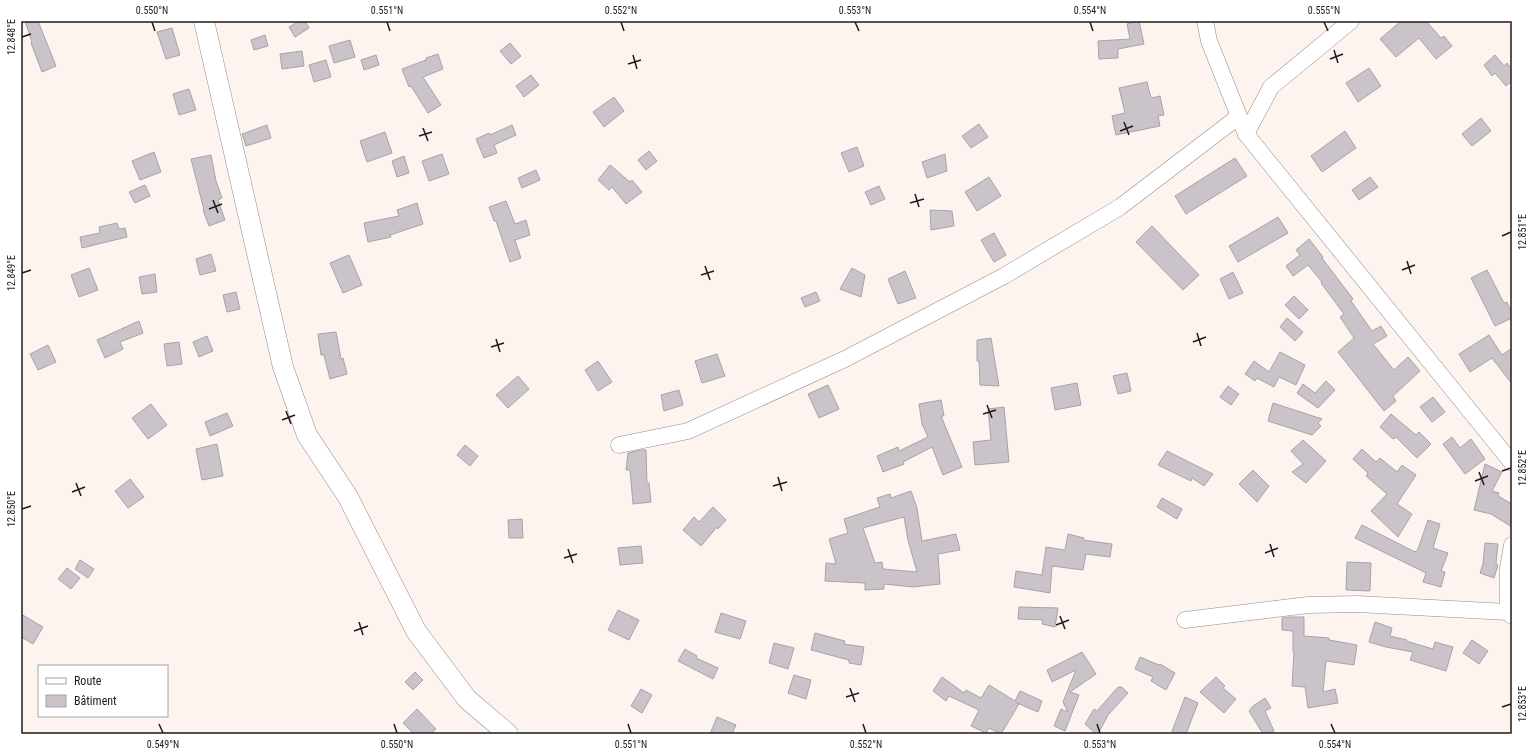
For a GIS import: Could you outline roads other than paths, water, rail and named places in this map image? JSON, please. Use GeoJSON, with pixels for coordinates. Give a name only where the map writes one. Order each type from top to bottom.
{"type":"FeatureCollection","features":[{"type":"Feature","properties":{"kind":"street"},"geometry":{"type":"LineString","coordinates":[[204,21],[283,367],[307,435],[348,497],[416,631],[467,699],[508,734]]}},
{"type":"Feature","properties":{"kind":"street"},"geometry":{"type":"LineString","coordinates":[[1205,21],[1209,41],[1246,134],[1512,463]]}},
{"type":"Feature","properties":{"kind":"street"},"geometry":{"type":"LineString","coordinates":[[1246,134],[1271,87],[1351,21]]}},
{"type":"Feature","properties":{"kind":"street"},"geometry":{"type":"LineString","coordinates":[[619,445],[688,431],[845,359],[1004,276],[1120,207],[1238,117]]}},
{"type":"Feature","properties":{"kind":"street"},"geometry":{"type":"LineString","coordinates":[[1185,620],[1308,605],[1357,604],[1510,614],[1508,568],[1512,545]]}}]}
